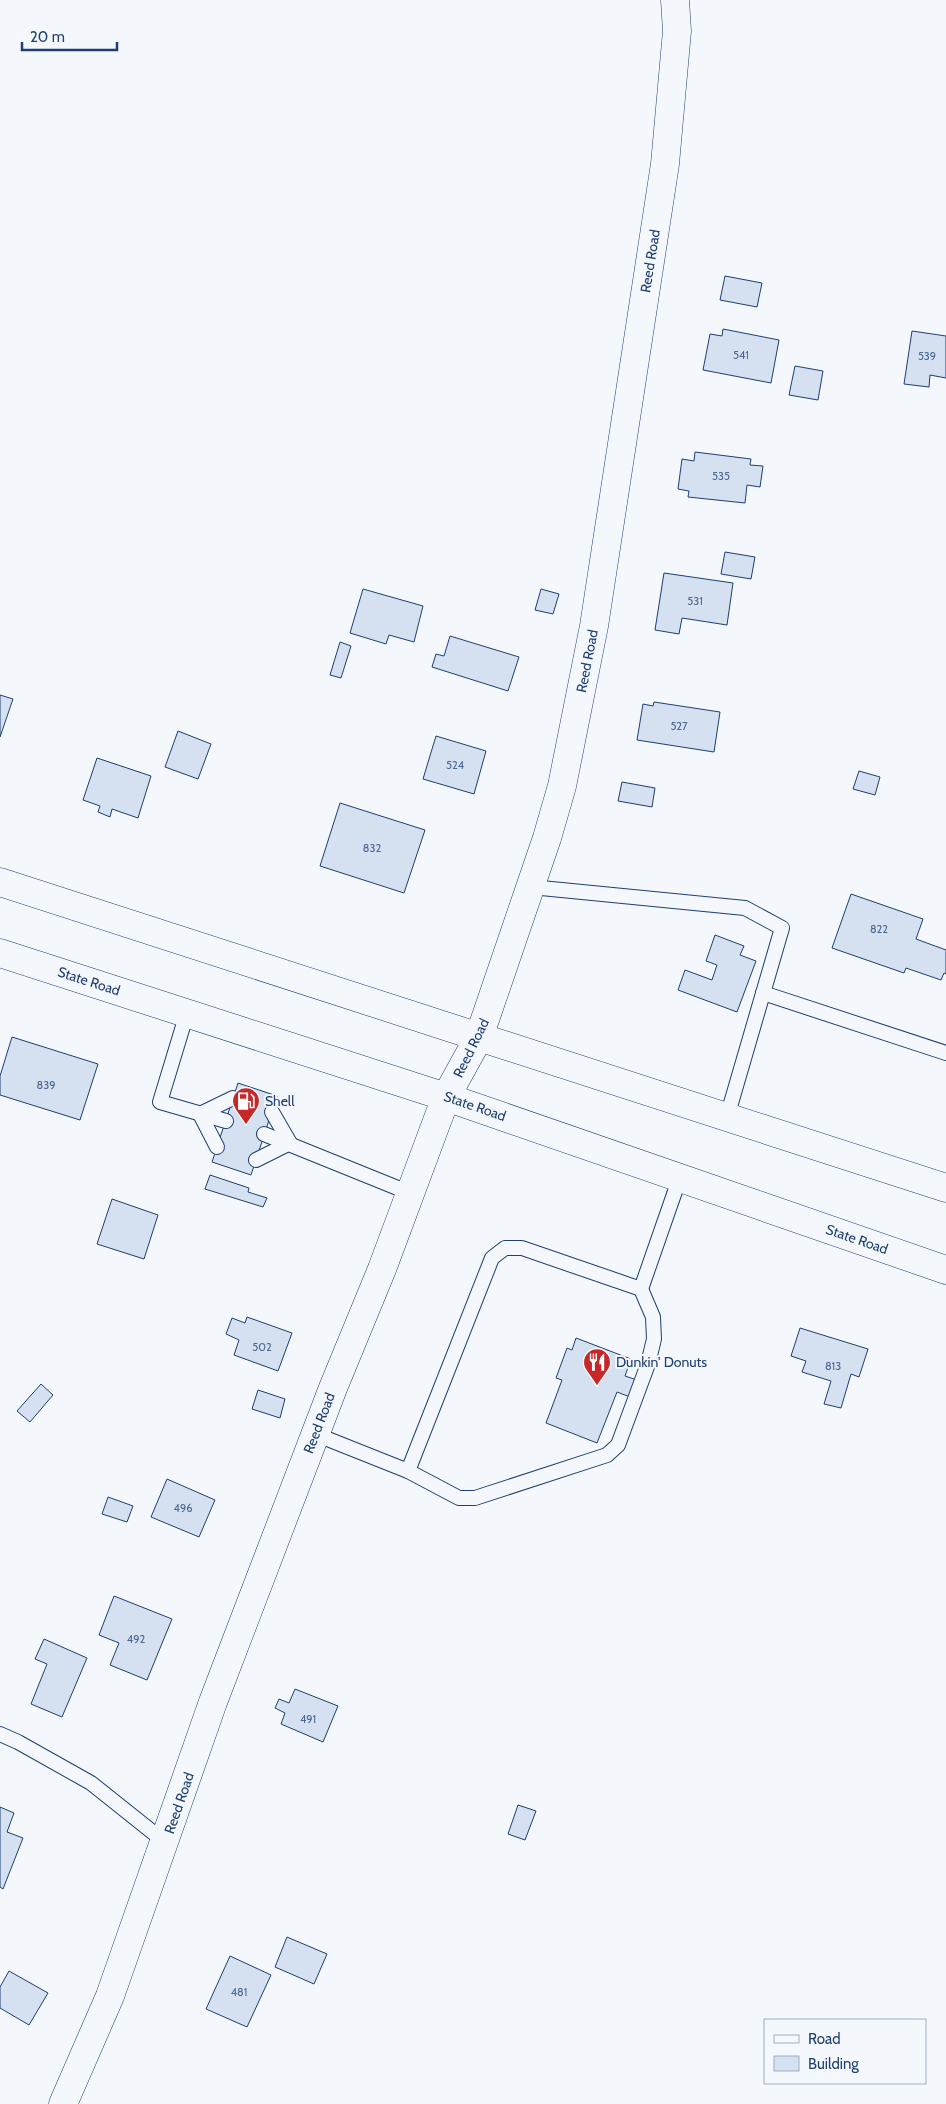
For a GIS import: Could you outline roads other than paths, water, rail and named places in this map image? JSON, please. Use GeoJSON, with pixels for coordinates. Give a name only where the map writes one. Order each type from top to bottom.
{"type":"FeatureCollection","features":[{"type":"Feature","properties":{"kind":"street","name":"Reed Road"},"geometry":{"type":"LineString","coordinates":[[64,2104],[107,2004],[213,1702],[446,1097],[479,1037],[531,887],[562,786],[594,626],[665,164],[677,31],[675,0]]}},
{"type":"Feature","properties":{"kind":"street"},"geometry":{"type":"LineString","coordinates":[[0,882],[946,1188]]}},
{"type":"Feature","properties":{"kind":"street","name":"State Road"},"geometry":{"type":"LineString","coordinates":[[0,952],[446,1097],[946,1270]]}},
{"type":"Feature","properties":{"kind":"lane"},"geometry":{"type":"LineString","coordinates":[[531,887],[745,908],[782,928],[727,1117]]}},
{"type":"Feature","properties":{"kind":"lane"},"geometry":{"type":"LineString","coordinates":[[763,993],[946,1053]]}},
{"type":"Feature","properties":{"kind":"lane"},"geometry":{"type":"LineString","coordinates":[[187,1013],[160,1102],[226,1121]]}},
{"type":"Feature","properties":{"kind":"lane"},"geometry":{"type":"LineString","coordinates":[[200,1114],[233,1098]]}},
{"type":"Feature","properties":{"kind":"lane"},"geometry":{"type":"LineString","coordinates":[[272,1112],[290,1143]]}},
{"type":"Feature","properties":{"kind":"lane"},"geometry":{"type":"LineString","coordinates":[[200,1114],[217,1147]]}},
{"type":"Feature","properties":{"kind":"lane"},"geometry":{"type":"LineString","coordinates":[[264,1134],[410,1193]]}},
{"type":"Feature","properties":{"kind":"lane"},"geometry":{"type":"LineString","coordinates":[[256,1160],[290,1143]]}},
{"type":"Feature","properties":{"kind":"lane"},"geometry":{"type":"LineString","coordinates":[[315,1434],[408,1471],[459,1498],[475,1498],[606,1455],[618,1445],[648,1364],[654,1338],[653,1317],[641,1289],[680,1177]]}},
{"type":"Feature","properties":{"kind":"lane"},"geometry":{"type":"LineString","coordinates":[[408,1471],[492,1258],[505,1248],[522,1248],[641,1289]]}},
{"type":"Feature","properties":{"kind":"lane"},"geometry":{"type":"LineString","coordinates":[[0,1734],[92,1783],[165,1842]]}},
{"type":"Feature","properties":{"kind":"place","name":"Shell"},"geometry":{"type":"Point","coordinates":[246,1125]}},
{"type":"Feature","properties":{"kind":"place","name":"Dunkin' Donuts"},"geometry":{"type":"Point","coordinates":[597,1386]}}]}
